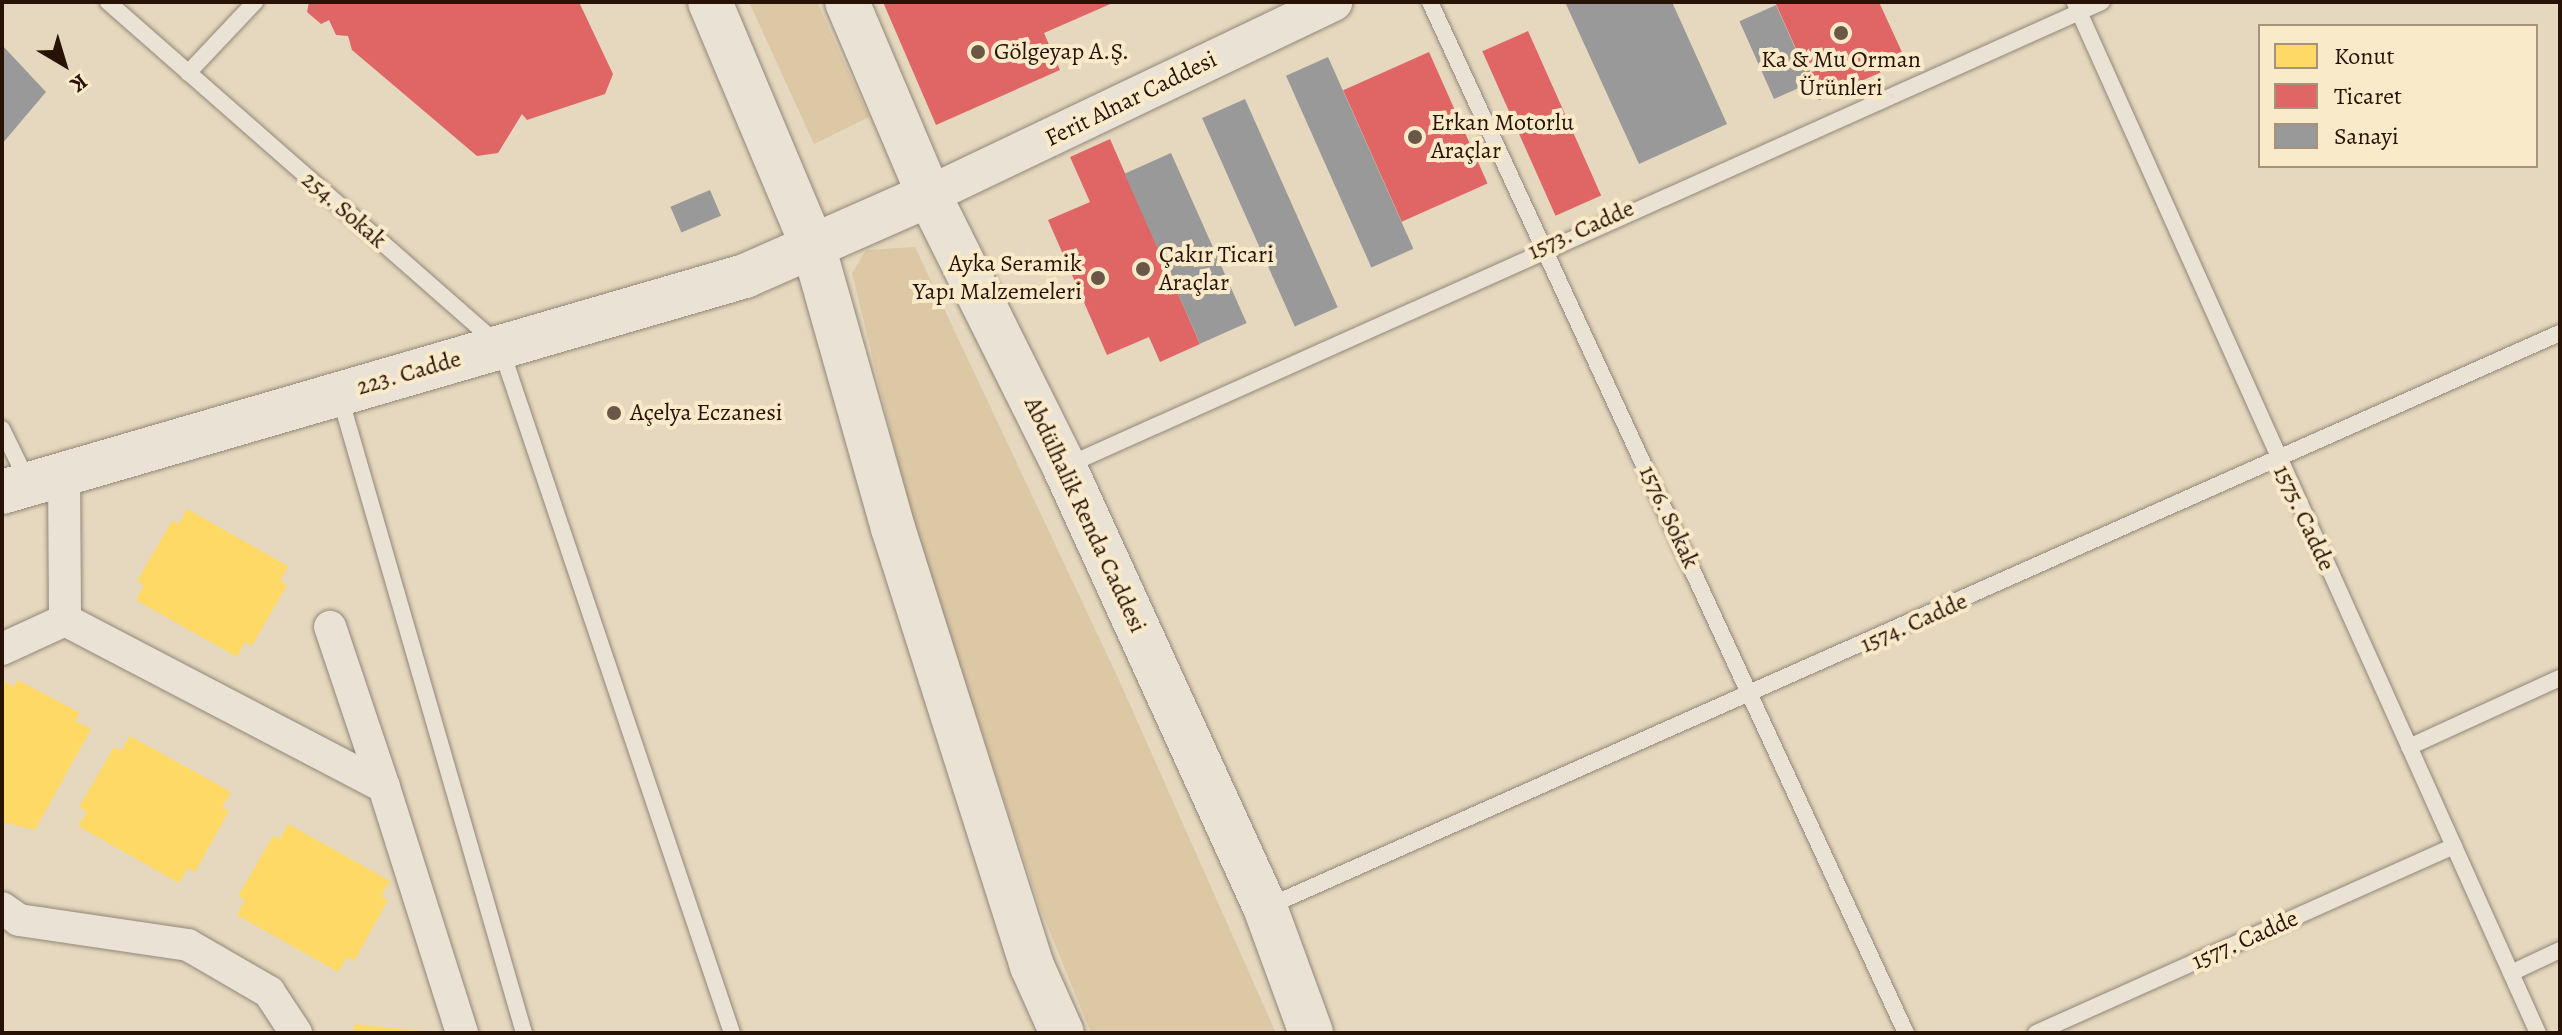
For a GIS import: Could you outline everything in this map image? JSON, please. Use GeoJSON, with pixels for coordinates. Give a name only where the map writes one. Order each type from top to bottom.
{"type":"FeatureCollection","features":[{"type":"Feature","properties":{"kind":"main road"},"geometry":{"type":"LineString","coordinates":[[710,2],[814,249],[897,543],[1032,966],[1062,1033]]}},
{"type":"Feature","properties":{"kind":"main road","name":"Abdülhalik Renda Caddesi"},"geometry":{"type":"LineString","coordinates":[[847,2],[929,195],[1064,466],[1265,907],[1311,1033]]}},
{"type":"Feature","properties":{"kind":"main road","name":"223. Cadde"},"geometry":{"type":"LineString","coordinates":[[32,483],[500,346],[814,249],[929,195]]}},
{"type":"Feature","properties":{"kind":"street","name":"Ferit Alnar Caddesi"},"geometry":{"type":"LineString","coordinates":[[929,195],[1333,2]]}},
{"type":"Feature","properties":{"kind":"street"},"geometry":{"type":"LineString","coordinates":[[32,483],[65,620],[384,787]]}},
{"type":"Feature","properties":{"kind":"street"},"geometry":{"type":"LineString","coordinates":[[2,649],[65,620]]}},
{"type":"Feature","properties":{"kind":"street"},"geometry":{"type":"LineString","coordinates":[[330,627],[462,1033]]}},
{"type":"Feature","properties":{"kind":"street"},"geometry":{"type":"LineString","coordinates":[[2,908],[19,920],[188,945],[269,992],[296,1033]]}},
{"type":"Feature","properties":{"kind":"lane","name":"254. Sokak"},"geometry":{"type":"LineString","coordinates":[[108,2],[500,346]]}},
{"type":"Feature","properties":{"kind":"lane"},"geometry":{"type":"LineString","coordinates":[[188,73],[255,2]]}},
{"type":"Feature","properties":{"kind":"lane","name":"1576. Sokak"},"geometry":{"type":"LineString","coordinates":[[1430,2],[1754,695],[1906,1033]]}},
{"type":"Feature","properties":{"kind":"lane","name":"1573. Cadde"},"geometry":{"type":"LineString","coordinates":[[1064,466],[2076,7],[2102,2]]}},
{"type":"Feature","properties":{"kind":"lane","name":"1575. Cadde"},"geometry":{"type":"LineString","coordinates":[[2076,7],[2538,1033]]}},
{"type":"Feature","properties":{"kind":"lane","name":"1574. Cadde"},"geometry":{"type":"LineString","coordinates":[[1265,907],[1754,695],[2560,333]]}},
{"type":"Feature","properties":{"kind":"lane"},"geometry":{"type":"LineString","coordinates":[[500,346],[732,1033]]}},
{"type":"Feature","properties":{"kind":"lane"},"geometry":{"type":"LineString","coordinates":[[338,393],[524,1033]]}},
{"type":"Feature","properties":{"kind":"lane"},"geometry":{"type":"LineString","coordinates":[[2,429],[32,483]]}},
{"type":"Feature","properties":{"kind":"lane"},"geometry":{"type":"LineString","coordinates":[[2409,747],[2560,678]]}},
{"type":"Feature","properties":{"kind":"lane","name":"1577. Cadde"},"geometry":{"type":"LineString","coordinates":[[2036,1033],[2454,846]]}},
{"type":"Feature","properties":{"kind":"lane"},"geometry":{"type":"LineString","coordinates":[[2511,973],[2560,950]]}},
{"type":"Feature","properties":{"kind":"shaded area"},"geometry":{"type":"Polygon","coordinates":[[[749,2],[817,2],[869,117],[814,144],[749,2]]]}},
{"type":"Feature","properties":{"kind":"shaded area"},"geometry":{"type":"Polygon","coordinates":[[[915,247],[1119,680],[1276,1033],[1091,1033],[1039,905],[913,524],[852,273],[866,250],[915,247]]]}},
{"type":"Feature","properties":{"kind":"building: Konut"},"geometry":{"type":"Polygon","coordinates":[[[187,509],[288,566],[280,581],[287,585],[252,646],[245,642],[237,657],[136,600],[144,585],[137,581],[172,521],[179,524],[187,509]]]}},
{"type":"Feature","properties":{"kind":"building: Konut"},"geometry":{"type":"Polygon","coordinates":[[[2,680],[14,687],[18,680],[80,713],[75,721],[91,729],[35,830],[2,822],[2,680]]]}},
{"type":"Feature","properties":{"kind":"building: Konut"},"geometry":{"type":"Polygon","coordinates":[[[130,736],[231,792],[222,807],[229,811],[195,872],[188,868],[179,883],[78,826],[87,812],[79,807],[114,747],[121,751],[130,736]]]}},
{"type":"Feature","properties":{"kind":"building: Konut"},"geometry":{"type":"Polygon","coordinates":[[[288,824],[390,881],[381,896],[388,900],[354,961],[347,957],[338,972],[237,915],[245,900],[238,896],[273,836],[280,839],[288,824]]]}},
{"type":"Feature","properties":{"kind":"building: Konut"},"geometry":{"type":"Polygon","coordinates":[[[354,1024],[423,1031],[353,1033],[354,1024]]]}},
{"type":"Feature","properties":{"kind":"building: Ticaret"},"geometry":{"type":"Polygon","coordinates":[[[309,2],[579,2],[613,74],[605,94],[527,120],[522,114],[498,153],[477,156],[352,50],[348,36],[336,35],[329,20],[321,24],[307,12],[309,2]]]}},
{"type":"Feature","properties":{"kind":"building: Ticaret","name":"Gölgeyap A.Ş."},"geometry":{"type":"Polygon","coordinates":[[[883,2],[1115,2],[1044,33],[1060,70],[936,125],[883,2]]]}},
{"type":"Feature","properties":{"kind":"building: Ticaret","name":"Ka & Mu Orman Ürünleri"},"geometry":{"type":"Polygon","coordinates":[[[1775,2],[1879,2],[1906,61],[1819,100],[1775,2]]]}},
{"type":"Feature","properties":{"kind":"building: Ticaret"},"geometry":{"type":"Polygon","coordinates":[[[1528,31],[1601,195],[1556,216],[1482,51],[1528,31]]]}},
{"type":"Feature","properties":{"kind":"building: Ticaret","name":"Erkan Motorlu Araçlar"},"geometry":{"type":"Polygon","coordinates":[[[1429,52],[1488,184],[1402,222],[1343,90],[1429,52]]]}},
{"type":"Feature","properties":{"kind":"building: Ticaret"},"geometry":{"type":"Polygon","coordinates":[[[1110,139],[1200,344],[1160,362],[1149,337],[1107,355],[1048,220],[1090,202],[1070,157],[1110,139]]]}},
{"type":"Feature","properties":{"kind":"building: Sanayi"},"geometry":{"type":"Polygon","coordinates":[[[1565,2],[1672,2],[1727,124],[1639,164],[1565,2]]]}},
{"type":"Feature","properties":{"kind":"building: Sanayi"},"geometry":{"type":"Polygon","coordinates":[[[1776,5],[1811,83],[1774,99],[1739,21],[1776,5]]]}},
{"type":"Feature","properties":{"kind":"building: Sanayi"},"geometry":{"type":"Polygon","coordinates":[[[2,45],[46,92],[2,144],[2,45]]]}},
{"type":"Feature","properties":{"kind":"building: Sanayi"},"geometry":{"type":"Polygon","coordinates":[[[1328,57],[1413,249],[1371,268],[1286,76],[1328,57]]]}},
{"type":"Feature","properties":{"kind":"building: Sanayi"},"geometry":{"type":"Polygon","coordinates":[[[1245,99],[1338,307],[1295,326],[1202,118],[1245,99]]]}},
{"type":"Feature","properties":{"kind":"building: Sanayi"},"geometry":{"type":"Polygon","coordinates":[[[1171,153],[1247,323],[1200,344],[1124,174],[1171,153]]]}},
{"type":"Feature","properties":{"kind":"building: Sanayi"},"geometry":{"type":"Polygon","coordinates":[[[710,190],[721,216],[681,233],[670,207],[710,190]]]}},
{"type":"Feature","properties":{"kind":"place","name":"Ka & Mu Orman Ürünleri"},"geometry":{"type":"Point","coordinates":[1841,33]}},
{"type":"Feature","properties":{"kind":"place","name":"Gölgeyap A.Ş."},"geometry":{"type":"Point","coordinates":[978,52]}},
{"type":"Feature","properties":{"kind":"place","name":"Erkan Motorlu Araçlar"},"geometry":{"type":"Point","coordinates":[1415,137]}},
{"type":"Feature","properties":{"kind":"place","name":"Çakır Ticari Araçlar"},"geometry":{"type":"Point","coordinates":[1143,269]}},
{"type":"Feature","properties":{"kind":"place","name":"Ayka Seramik Yapı Malzemeleri"},"geometry":{"type":"Point","coordinates":[1098,278]}},
{"type":"Feature","properties":{"kind":"place","name":"Açelya Eczanesi"},"geometry":{"type":"Point","coordinates":[614,413]}}]}
